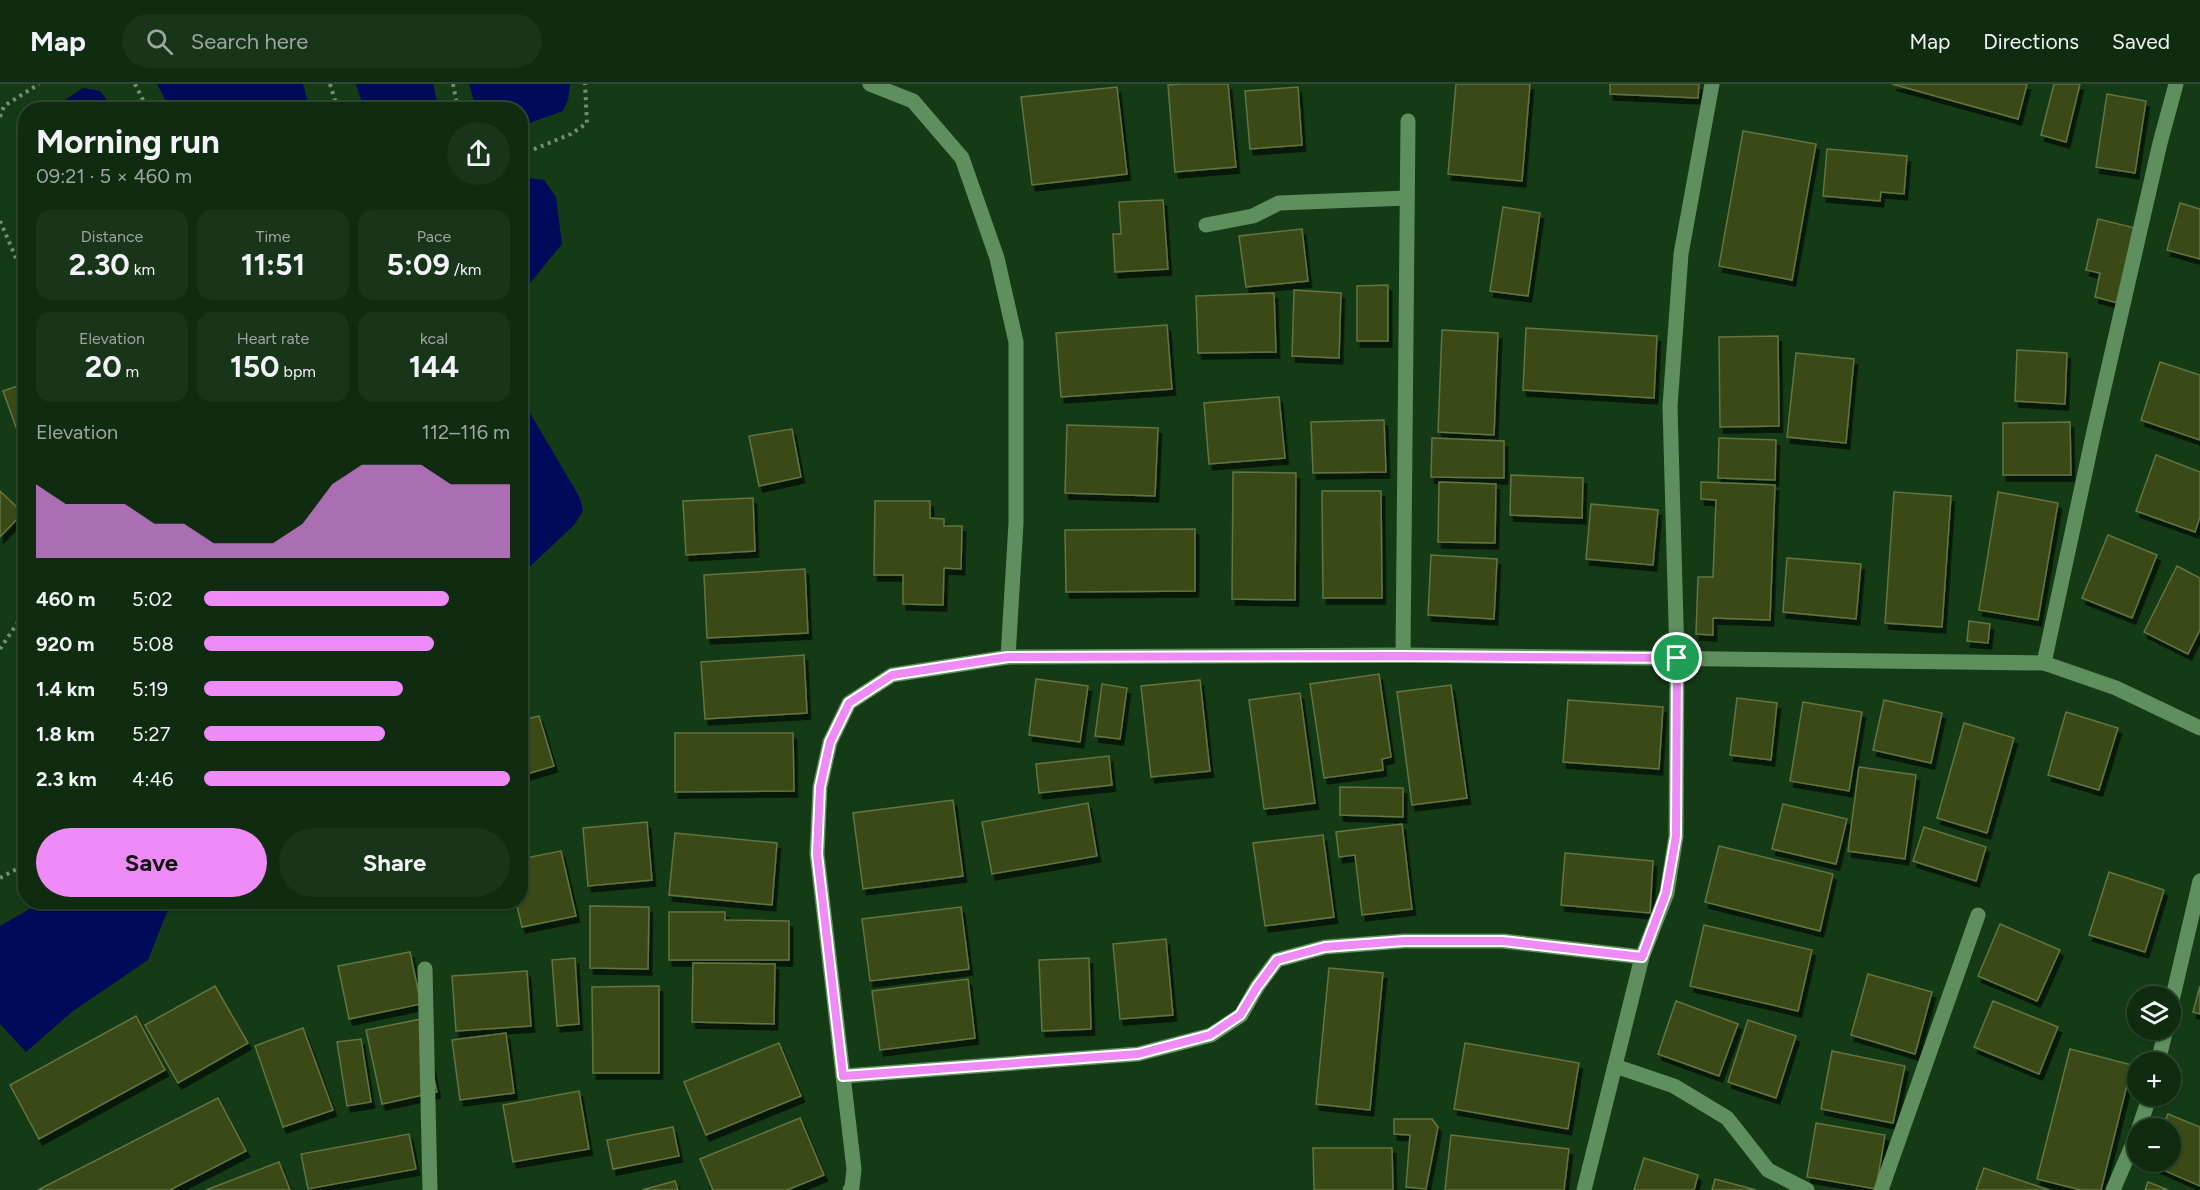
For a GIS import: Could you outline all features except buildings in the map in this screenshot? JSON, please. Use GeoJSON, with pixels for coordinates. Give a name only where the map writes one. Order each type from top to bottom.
{"type":"FeatureCollection","features":[{"type":"Feature","properties":{"kind":"street"},"geometry":{"type":"LineString","coordinates":[[870,84],[913,101],[962,158],[997,258],[1016,342],[1016,524],[1008,657]]}},
{"type":"Feature","properties":{"kind":"street"},"geometry":{"type":"LineString","coordinates":[[1584,1190],[1642,957],[1666,893],[1676,836],[1677,658],[1670,406],[1681,254],[1712,84]]}},
{"type":"Feature","properties":{"kind":"street"},"geometry":{"type":"LineString","coordinates":[[2044,663],[2094,431],[2157,155],[2176,84]]}},
{"type":"Feature","properties":{"kind":"street"},"geometry":{"type":"LineString","coordinates":[[1402,656],[1408,121]]}},
{"type":"Feature","properties":{"kind":"street"},"geometry":{"type":"LineString","coordinates":[[1206,225],[1253,216],[1279,203],[1407,198]]}},
{"type":"Feature","properties":{"kind":"street"},"geometry":{"type":"LineString","coordinates":[[850,1190],[854,1169],[817,854],[820,787],[830,742],[849,703],[892,675],[1008,657],[1402,656],[2044,663],[2116,688],[2200,728]]}},
{"type":"Feature","properties":{"kind":"street"},"geometry":{"type":"LineString","coordinates":[[2175,986],[2200,881]]}},
{"type":"Feature","properties":{"kind":"street"},"geometry":{"type":"LineString","coordinates":[[1881,1190],[1978,915]]}},
{"type":"Feature","properties":{"kind":"street"},"geometry":{"type":"LineString","coordinates":[[843,1076],[1138,1054],[1210,1035],[1240,1015],[1277,960],[1325,947],[1404,941],[1503,941],[1642,957]]}},
{"type":"Feature","properties":{"kind":"street"},"geometry":{"type":"LineString","coordinates":[[425,969],[430,1190]]}},
{"type":"Feature","properties":{"kind":"street"},"geometry":{"type":"LineString","coordinates":[[1615,1066],[1674,1086],[1727,1118],[1768,1170],[1807,1190]]}},
{"type":"Feature","properties":{"kind":"street"},"geometry":{"type":"LineString","coordinates":[[2113,1190],[2127,1156]]}},
{"type":"Feature","properties":{"kind":"path"},"geometry":{"type":"LineString","coordinates":[[0,117],[3,106],[39,84]]}},
{"type":"Feature","properties":{"kind":"path"},"geometry":{"type":"LineString","coordinates":[[135,84],[144,102]]}},
{"type":"Feature","properties":{"kind":"path"},"geometry":{"type":"LineString","coordinates":[[330,84],[336,102]]}},
{"type":"Feature","properties":{"kind":"path"},"geometry":{"type":"LineString","coordinates":[[453,84],[456,102]]}},
{"type":"Feature","properties":{"kind":"path"},"geometry":{"type":"LineString","coordinates":[[528,152],[571,134],[587,123],[585,84]]}},
{"type":"Feature","properties":{"kind":"path"},"geometry":{"type":"LineString","coordinates":[[0,221],[18,262]]}},
{"type":"Feature","properties":{"kind":"path"},"geometry":{"type":"LineString","coordinates":[[0,649],[18,622]]}},
{"type":"Feature","properties":{"kind":"path"},"geometry":{"type":"LineString","coordinates":[[0,878],[18,868]]}},
{"type":"Feature","properties":{"kind":"shaded area"},"geometry":{"type":"Polygon","coordinates":[[[157,84],[303,84],[308,102],[166,102],[157,84]]]}},
{"type":"Feature","properties":{"kind":"shaded area"},"geometry":{"type":"Polygon","coordinates":[[[356,84],[433,84],[437,102],[362,102],[356,84]]]}},
{"type":"Feature","properties":{"kind":"shaded area"},"geometry":{"type":"Polygon","coordinates":[[[469,84],[570,84],[568,100],[563,111],[528,124],[528,102],[474,102],[469,84]]]}},
{"type":"Feature","properties":{"kind":"shaded area"},"geometry":{"type":"Polygon","coordinates":[[[83,88],[100,91],[109,102],[62,102],[83,88]]]}},
{"type":"Feature","properties":{"kind":"shaded area"},"geometry":{"type":"Polygon","coordinates":[[[528,178],[544,180],[556,197],[562,244],[528,285],[528,178]]]}},
{"type":"Feature","properties":{"kind":"shaded area"},"geometry":{"type":"Polygon","coordinates":[[[528,411],[580,498],[583,511],[574,525],[528,568],[528,411]]]}},
{"type":"Feature","properties":{"kind":"shaded area"},"geometry":{"type":"Polygon","coordinates":[[[30,909],[168,909],[148,960],[73,1011],[26,1052],[0,1024],[0,926],[30,909]]]}},
{"type":"Feature","properties":{"kind":"route"},"geometry":{"type":"LineString","coordinates":[[1008,657],[1677,658],[1676,836],[1666,893],[1642,957],[1503,941],[1404,941],[1325,947],[1277,960],[1240,1015],[1210,1035],[1138,1054],[843,1076],[817,854],[820,787],[830,742],[849,703],[892,675],[1008,657]]}}]}
